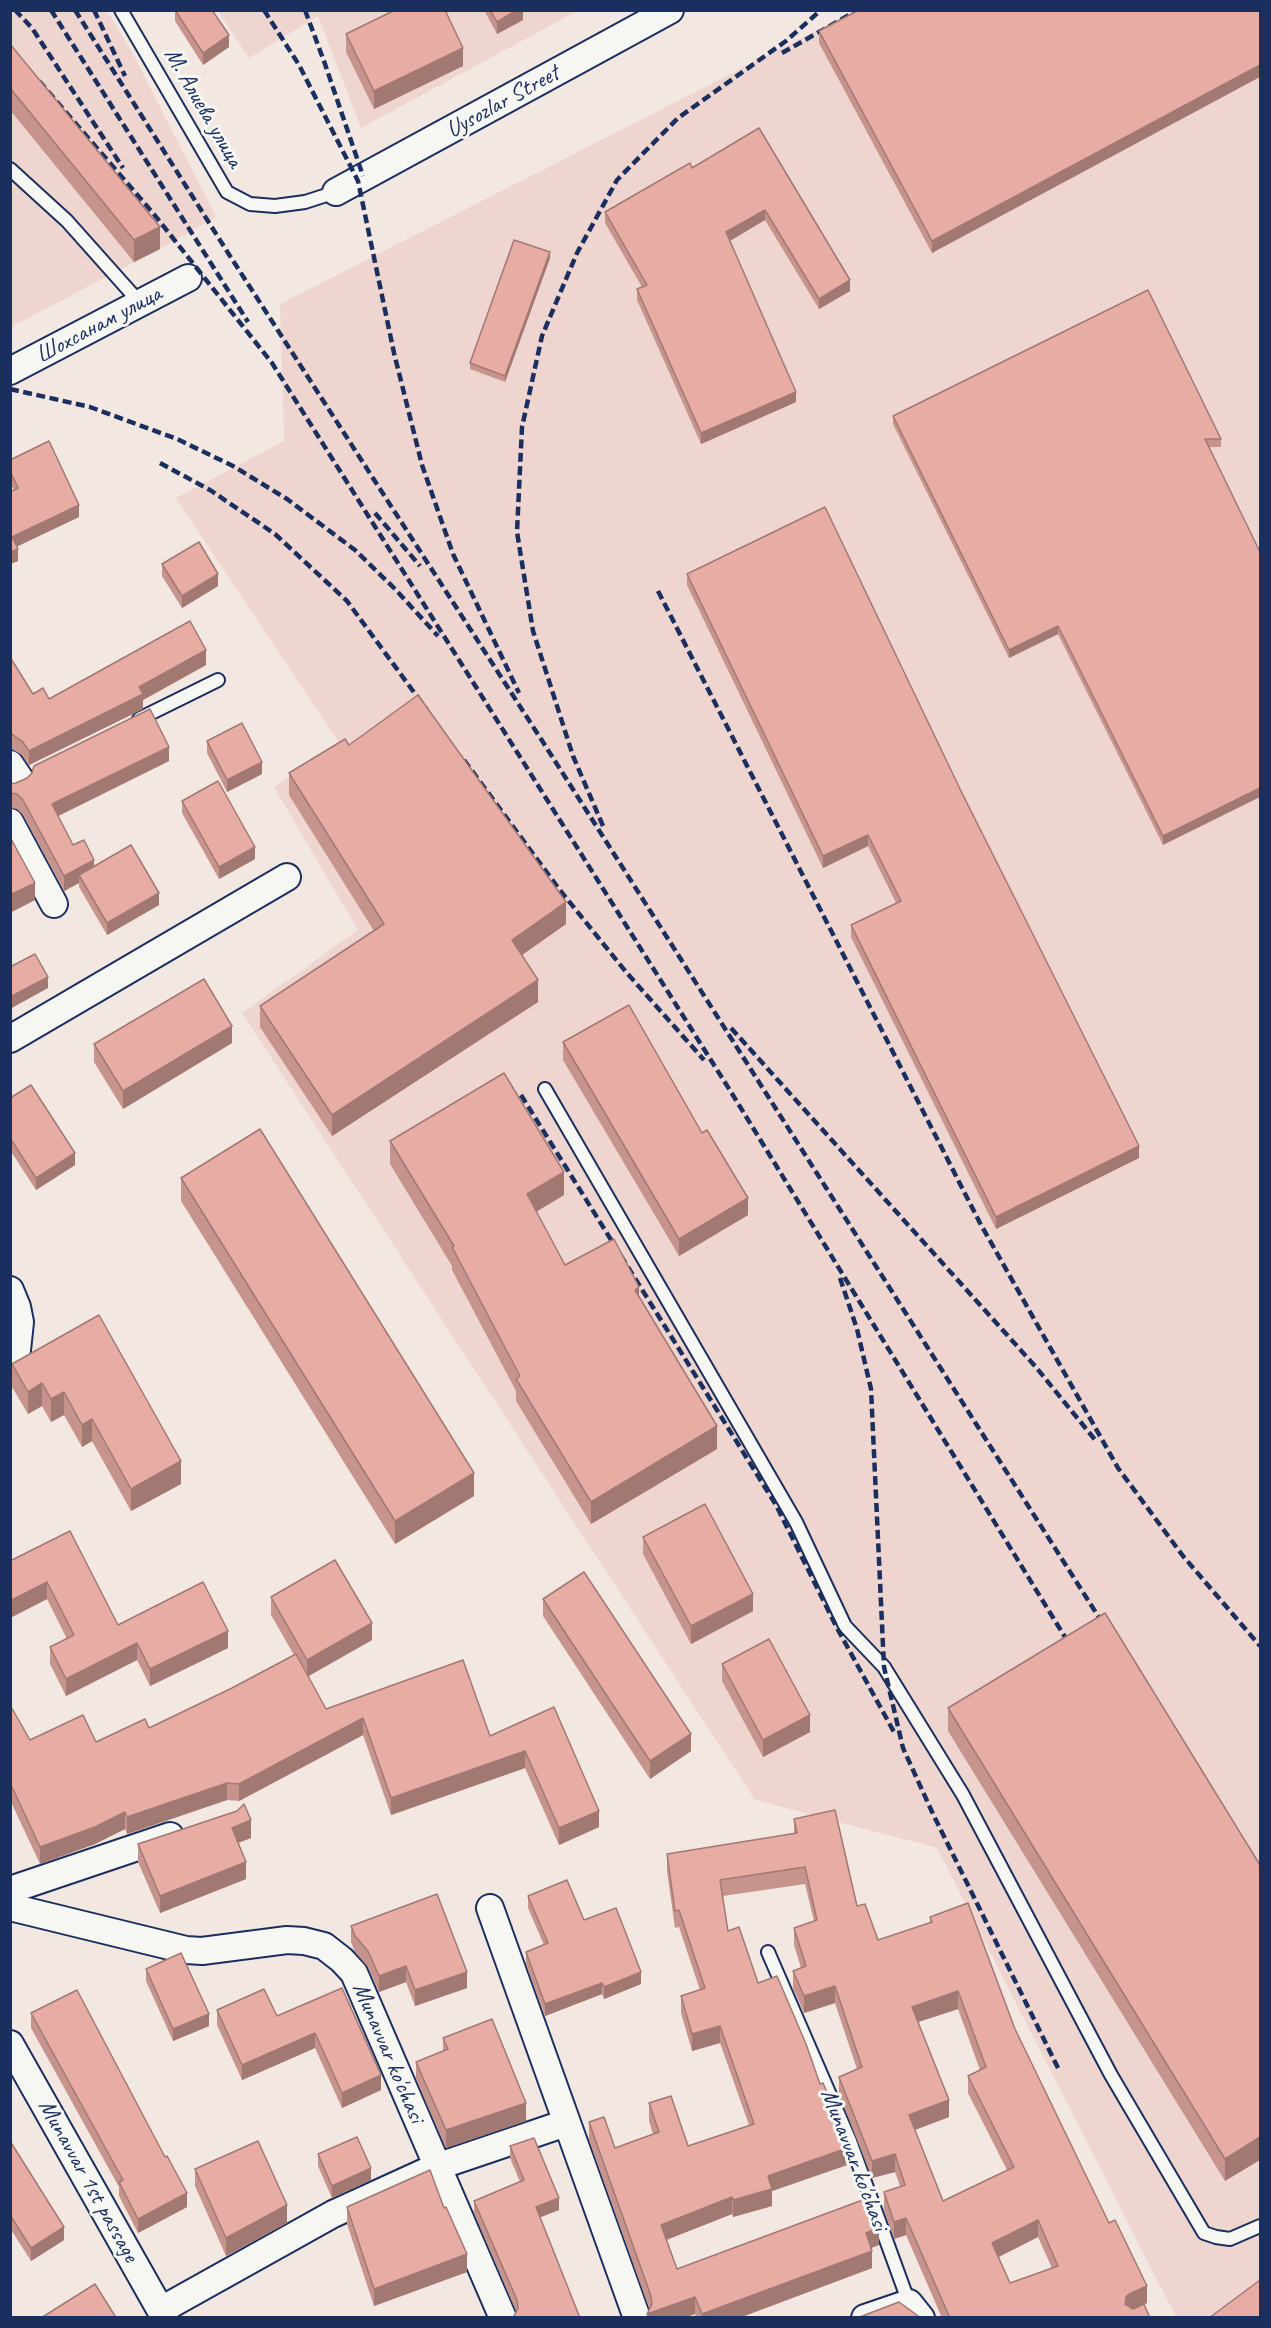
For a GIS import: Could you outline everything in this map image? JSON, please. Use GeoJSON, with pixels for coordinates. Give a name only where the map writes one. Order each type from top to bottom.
{"type":"FeatureCollection","features":[{"type":"Feature","properties":{"kind":"street","name":"Uysozlar Street"},"geometry":{"type":"LineString","coordinates":[[336,192],[670,10]]}},
{"type":"Feature","properties":{"kind":"street","name":"Шохсанам улица"},"geometry":{"type":"LineString","coordinates":[[10,371],[188,278]]}},
{"type":"Feature","properties":{"kind":"street"},"geometry":{"type":"LineString","coordinates":[[10,822],[54,904]]}},
{"type":"Feature","properties":{"kind":"street"},"geometry":{"type":"LineString","coordinates":[[10,1039],[287,877]]}},
{"type":"Feature","properties":{"kind":"street"},"geometry":{"type":"LineString","coordinates":[[10,1290],[20,1322],[17,1350],[10,1357]]}},
{"type":"Feature","properties":{"kind":"street"},"geometry":{"type":"LineString","coordinates":[[10,1890],[189,1829]]}},
{"type":"Feature","properties":{"kind":"street","name":"Munavvar ko'chasi"},"geometry":{"type":"LineString","coordinates":[[10,1907],[186,1950],[202,1951],[287,1940],[324,1946],[354,1973],[503,2318]]}},
{"type":"Feature","properties":{"kind":"street"},"geometry":{"type":"LineString","coordinates":[[490,1908],[637,2318]]}},
{"type":"Feature","properties":{"kind":"street","name":"Munavvar 1st passage"},"geometry":{"type":"LineString","coordinates":[[10,2044],[163,2314]]}},
{"type":"Feature","properties":{"kind":"street"},"geometry":{"type":"LineString","coordinates":[[163,2314],[333,2214],[436,2167],[566,2124]]}},
{"type":"Feature","properties":{"kind":"street","name":"Munavvar ko'chasi"},"geometry":{"type":"LineString","coordinates":[[865,2318],[915,2310]]}},
{"type":"Feature","properties":{"kind":"lane","name":"М. Алиева улица"},"geometry":{"type":"LineString","coordinates":[[121,10],[227,192],[250,204],[275,206],[305,202],[336,192]]}},
{"type":"Feature","properties":{"kind":"lane"},"geometry":{"type":"LineString","coordinates":[[10,169],[67,221],[141,304]]}},
{"type":"Feature","properties":{"kind":"lane"},"geometry":{"type":"LineString","coordinates":[[124,727],[218,680]]}},
{"type":"Feature","properties":{"kind":"lane"},"geometry":{"type":"LineString","coordinates":[[545,1089],[796,1522],[845,1626],[884,1667],[963,1795],[1111,2075],[1204,2233],[1230,2239],[1260,2226]]}},
{"type":"Feature","properties":{"kind":"lane","name":"Munavvar ko'chasi"},"geometry":{"type":"LineString","coordinates":[[768,1953],[850,2141],[915,2310]]}},
{"type":"Feature","properties":{"kind":"shaded area"},"geometry":{"type":"Polygon","coordinates":[[[11,11],[107,11],[131,50],[216,217],[11,327],[11,11]]]}},
{"type":"Feature","properties":{"kind":"shaded area"},"geometry":{"type":"Polygon","coordinates":[[[218,11],[577,11],[361,128],[318,16],[249,58],[218,11]]]}},
{"type":"Feature","properties":{"kind":"shaded area"},"geometry":{"type":"Polygon","coordinates":[[[854,11],[1260,11],[1260,2317],[1176,2317],[937,1848],[755,1800],[242,1013],[358,930],[274,787],[340,744],[176,498],[284,441],[280,304],[854,11]]]}},
{"type":"Feature","properties":{"kind":"building"},"geometry":{"type":"Polygon","coordinates":[[[175,10],[212,10],[229,35],[203,53],[175,10]]]}},
{"type":"Feature","properties":{"kind":"building"},"geometry":{"type":"Polygon","coordinates":[[[395,10],[445,10],[463,48],[374,91],[346,34],[395,10]]]}},
{"type":"Feature","properties":{"kind":"building"},"geometry":{"type":"Polygon","coordinates":[[[490,10],[517,10],[497,22],[490,10]]]}},
{"type":"Feature","properties":{"kind":"building"},"geometry":{"type":"Polygon","coordinates":[[[859,10],[1260,10],[1260,65],[932,241],[819,31],[859,10]]]}},
{"type":"Feature","properties":{"kind":"building"},"geometry":{"type":"Polygon","coordinates":[[[10,44],[160,227],[134,240],[10,88],[10,44]]]}},
{"type":"Feature","properties":{"kind":"building"},"geometry":{"type":"Polygon","coordinates":[[[759,128],[850,280],[819,299],[765,210],[726,232],[796,392],[701,433],[637,289],[647,285],[605,212],[690,163],[692,168],[759,128]]]}},
{"type":"Feature","properties":{"kind":"building"},"geometry":{"type":"Polygon","coordinates":[[[514,240],[550,252],[505,376],[470,363],[514,240]]]}},
{"type":"Feature","properties":{"kind":"building"},"geometry":{"type":"Polygon","coordinates":[[[1148,290],[1221,439],[1205,439],[1260,552],[1260,788],[1163,836],[1058,626],[1009,650],[893,416],[1148,290]]]}},
{"type":"Feature","properties":{"kind":"building"},"geometry":{"type":"Polygon","coordinates":[[[49,441],[79,505],[12,537],[18,549],[10,552],[10,492],[18,488],[10,471],[10,460],[49,441]]]}},
{"type":"Feature","properties":{"kind":"building"},"geometry":{"type":"Polygon","coordinates":[[[825,507],[961,791],[1139,1146],[996,1217],[851,925],[901,901],[868,835],[823,856],[687,574],[825,507]]]}},
{"type":"Feature","properties":{"kind":"building"},"geometry":{"type":"Polygon","coordinates":[[[199,542],[218,574],[182,596],[162,564],[199,542]]]}},
{"type":"Feature","properties":{"kind":"building"},"geometry":{"type":"Polygon","coordinates":[[[190,621],[206,650],[139,687],[143,694],[29,751],[22,741],[10,732],[10,657],[33,694],[43,688],[49,699],[190,621]]]}},
{"type":"Feature","properties":{"kind":"building"},"geometry":{"type":"Polygon","coordinates":[[[418,695],[566,902],[512,940],[538,980],[332,1115],[260,1006],[384,924],[289,773],[345,739],[349,745],[418,695]]]}},
{"type":"Feature","properties":{"kind":"building"},"geometry":{"type":"Polygon","coordinates":[[[150,709],[169,747],[52,804],[73,845],[84,840],[94,860],[64,876],[23,800],[17,794],[10,793],[10,784],[27,778],[34,766],[150,709]]]}},
{"type":"Feature","properties":{"kind":"building"},"geometry":{"type":"Polygon","coordinates":[[[242,723],[262,762],[227,780],[207,741],[242,723]]]}},
{"type":"Feature","properties":{"kind":"building"},"geometry":{"type":"Polygon","coordinates":[[[218,781],[255,847],[219,867],[182,801],[218,781]]]}},
{"type":"Feature","properties":{"kind":"building"},"geometry":{"type":"Polygon","coordinates":[[[10,837],[35,883],[10,895],[10,837]]]}},
{"type":"Feature","properties":{"kind":"building"},"geometry":{"type":"Polygon","coordinates":[[[131,845],[159,893],[107,923],[79,875],[131,845]]]}},
{"type":"Feature","properties":{"kind":"building"},"geometry":{"type":"Polygon","coordinates":[[[35,954],[48,977],[10,997],[10,967],[35,954]]]}},
{"type":"Feature","properties":{"kind":"building"},"geometry":{"type":"Polygon","coordinates":[[[204,979],[232,1026],[123,1091],[94,1044],[204,979]]]}},
{"type":"Feature","properties":{"kind":"building"},"geometry":{"type":"Polygon","coordinates":[[[629,1005],[702,1133],[707,1130],[748,1198],[679,1239],[563,1042],[629,1005]]]}},
{"type":"Feature","properties":{"kind":"building"},"geometry":{"type":"Polygon","coordinates":[[[504,1073],[564,1172],[527,1194],[565,1265],[614,1239],[639,1287],[635,1290],[717,1426],[591,1502],[516,1379],[520,1376],[452,1247],[454,1246],[390,1141],[504,1073]]]}},
{"type":"Feature","properties":{"kind":"building"},"geometry":{"type":"Polygon","coordinates":[[[31,1085],[75,1153],[36,1178],[10,1138],[10,1098],[31,1085]]]}},
{"type":"Feature","properties":{"kind":"building"},"geometry":{"type":"Polygon","coordinates":[[[260,1129],[474,1473],[395,1521],[181,1178],[260,1129]]]}},
{"type":"Feature","properties":{"kind":"building"},"geometry":{"type":"Polygon","coordinates":[[[99,1315],[181,1461],[131,1489],[92,1419],[82,1425],[64,1392],[51,1399],[42,1383],[28,1392],[12,1364],[99,1315]]]}},
{"type":"Feature","properties":{"kind":"building"},"geometry":{"type":"Polygon","coordinates":[[[705,1504],[753,1594],[691,1626],[643,1537],[705,1504]]]}},
{"type":"Feature","properties":{"kind":"building"},"geometry":{"type":"Polygon","coordinates":[[[70,1531],[118,1625],[203,1582],[228,1631],[150,1669],[137,1643],[66,1679],[50,1647],[74,1635],[47,1582],[10,1601],[10,1561],[70,1531]]]}},
{"type":"Feature","properties":{"kind":"building"},"geometry":{"type":"Polygon","coordinates":[[[335,1560],[372,1623],[307,1660],[271,1597],[335,1560]]]}},
{"type":"Feature","properties":{"kind":"building"},"geometry":{"type":"Polygon","coordinates":[[[584,1572],[691,1734],[650,1761],[543,1599],[584,1572]]]}},
{"type":"Feature","properties":{"kind":"building"},"geometry":{"type":"Polygon","coordinates":[[[1105,1613],[1260,1865],[1260,2137],[1225,2159],[948,1708],[1105,1613]]]}},
{"type":"Feature","properties":{"kind":"building"},"geometry":{"type":"Polygon","coordinates":[[[769,1639],[810,1715],[763,1740],[722,1664],[769,1639]]]}},
{"type":"Feature","properties":{"kind":"building"},"geometry":{"type":"Polygon","coordinates":[[[296,1654],[326,1709],[463,1660],[490,1736],[554,1707],[599,1811],[559,1828],[525,1751],[391,1798],[363,1718],[239,1784],[227,1783],[127,1817],[125,1812],[95,1827],[40,1847],[10,1787],[10,1705],[30,1740],[83,1715],[96,1742],[145,1719],[149,1728],[296,1654]]]}},
{"type":"Feature","properties":{"kind":"building"},"geometry":{"type":"Polygon","coordinates":[[[244,1804],[251,1820],[232,1828],[246,1862],[160,1896],[138,1844],[237,1811],[244,1804]]]}},
{"type":"Feature","properties":{"kind":"building"},"geometry":{"type":"Polygon","coordinates":[[[835,1810],[857,1906],[865,1904],[878,1940],[932,1922],[930,1917],[968,1903],[1015,2029],[1109,2223],[1115,2220],[1147,2286],[1129,2294],[1125,2304],[1133,2309],[1144,2304],[1150,2318],[950,2318],[906,2218],[894,2222],[884,2192],[905,2185],[895,2154],[872,2161],[839,2077],[862,2067],[835,1986],[804,1996],[793,1971],[806,1966],[794,1928],[817,1920],[805,1867],[720,1880],[728,1931],[739,1927],[758,1983],[777,1976],[820,2084],[823,2083],[850,2147],[768,2176],[772,2189],[733,2200],[732,2197],[661,2225],[677,2269],[868,2198],[879,2228],[866,2233],[872,2251],[702,2314],[695,2297],[647,2314],[652,2304],[651,2296],[589,2122],[604,2117],[615,2148],[659,2132],[649,2103],[671,2096],[688,2146],[754,2124],[720,2026],[692,2034],[681,1996],[705,1988],[679,1910],[675,1911],[667,1854],[797,1833],[794,1819],[835,1810]],[[958,1991],[912,2007],[949,2100],[909,2115],[943,2201],[1014,2167],[968,2076],[986,2067],[958,1991]],[[1038,2220],[992,2243],[1010,2283],[1058,2266],[1038,2220]]]}},
{"type":"Feature","properties":{"kind":"building"},"geometry":{"type":"Polygon","coordinates":[[[567,1880],[584,1920],[616,1908],[641,1972],[604,1987],[602,1983],[545,2004],[526,1952],[548,1943],[528,1896],[567,1880]]]}},
{"type":"Feature","properties":{"kind":"building"},"geometry":{"type":"Polygon","coordinates":[[[437,1894],[467,1972],[415,1990],[406,1966],[379,1976],[368,1951],[355,1936],[351,1926],[437,1894]]]}},
{"type":"Feature","properties":{"kind":"building"},"geometry":{"type":"Polygon","coordinates":[[[181,1953],[209,2014],[173,2029],[146,1969],[181,1953]]]}},
{"type":"Feature","properties":{"kind":"building"},"geometry":{"type":"Polygon","coordinates":[[[342,1988],[381,2075],[342,2093],[315,2033],[242,2065],[217,2010],[264,1989],[277,2016],[342,1988]]]}},
{"type":"Feature","properties":{"kind":"building"},"geometry":{"type":"Polygon","coordinates":[[[77,1990],[165,2157],[167,2156],[187,2193],[138,2219],[119,2182],[123,2180],[31,2013],[77,1990]]]}},
{"type":"Feature","properties":{"kind":"building"},"geometry":{"type":"Polygon","coordinates":[[[492,2019],[526,2103],[446,2130],[416,2062],[448,2049],[443,2038],[492,2019]]]}},
{"type":"Feature","properties":{"kind":"building"},"geometry":{"type":"Polygon","coordinates":[[[357,2137],[371,2168],[332,2186],[318,2154],[357,2137]]]}},
{"type":"Feature","properties":{"kind":"building"},"geometry":{"type":"Polygon","coordinates":[[[534,2138],[559,2198],[536,2207],[580,2318],[513,2318],[518,2308],[517,2300],[474,2201],[524,2180],[510,2146],[534,2138]]]}},
{"type":"Feature","properties":{"kind":"building"},"geometry":{"type":"Polygon","coordinates":[[[10,2141],[64,2227],[31,2248],[10,2215],[10,2141]]]}},
{"type":"Feature","properties":{"kind":"building"},"geometry":{"type":"Polygon","coordinates":[[[258,2141],[287,2205],[226,2238],[195,2169],[258,2141]]]}},
{"type":"Feature","properties":{"kind":"building"},"geometry":{"type":"Polygon","coordinates":[[[430,2170],[444,2208],[446,2207],[467,2254],[374,2289],[347,2207],[430,2170]]]}},
{"type":"Feature","properties":{"kind":"building"},"geometry":{"type":"Polygon","coordinates":[[[1260,2280],[1260,2318],[1209,2318],[1260,2280]]]}},
{"type":"Feature","properties":{"kind":"building"},"geometry":{"type":"Polygon","coordinates":[[[95,2284],[115,2316],[112,2318],[41,2318],[95,2284]]]}},
{"type":"Feature","properties":{"kind":"building"},"geometry":{"type":"Polygon","coordinates":[[[899,2302],[921,2318],[857,2318],[899,2302]]]}},
{"type":"Feature","properties":{"kind":"railway"},"geometry":{"type":"LineString","coordinates":[[15,10],[32,28],[123,168]]}},
{"type":"Feature","properties":{"kind":"railway"},"geometry":{"type":"LineString","coordinates":[[51,10],[248,322]]}},
{"type":"Feature","properties":{"kind":"railway"},"geometry":{"type":"LineString","coordinates":[[75,10],[1107,1630]]}},
{"type":"Feature","properties":{"kind":"railway"},"geometry":{"type":"LineString","coordinates":[[94,10],[125,76]]}},
{"type":"Feature","properties":{"kind":"railway"},"geometry":{"type":"LineString","coordinates":[[264,10],[299,65],[358,181],[394,353],[422,465],[453,554],[519,693]]}},
{"type":"Feature","properties":{"kind":"railway"},"geometry":{"type":"LineString","coordinates":[[305,10],[363,176]]}},
{"type":"Feature","properties":{"kind":"railway"},"geometry":{"type":"LineString","coordinates":[[603,826],[573,756],[533,631],[517,532],[522,427],[542,336],[577,253],[617,180],[678,118],[786,41],[821,10]]}},
{"type":"Feature","properties":{"kind":"railway"},"geometry":{"type":"LineString","coordinates":[[782,53],[858,10]]}},
{"type":"Feature","properties":{"kind":"railway"},"geometry":{"type":"LineString","coordinates":[[39,81],[153,213],[272,363],[731,1092],[1068,1642]]}},
{"type":"Feature","properties":{"kind":"railway"},"geometry":{"type":"LineString","coordinates":[[10,389],[90,407],[177,439],[233,466],[287,499],[355,550],[438,636]]}},
{"type":"Feature","properties":{"kind":"railway"},"geometry":{"type":"LineString","coordinates":[[160,463],[210,490],[275,534],[347,601],[427,710]]}},
{"type":"Feature","properties":{"kind":"railway"},"geometry":{"type":"LineString","coordinates":[[375,513],[420,566]]}},
{"type":"Feature","properties":{"kind":"railway"},"geometry":{"type":"LineString","coordinates":[[658,591],[980,1223],[1118,1468],[1183,1556],[1260,1646]]}},
{"type":"Feature","properties":{"kind":"railway"},"geometry":{"type":"LineString","coordinates":[[464,760],[559,889],[626,972],[704,1060]]}},
{"type":"Feature","properties":{"kind":"railway"},"geometry":{"type":"LineString","coordinates":[[731,1028],[1035,1366],[1096,1441]]}},
{"type":"Feature","properties":{"kind":"railway"},"geometry":{"type":"LineString","coordinates":[[521,1095],[776,1505],[837,1628],[894,1732]]}},
{"type":"Feature","properties":{"kind":"railway"},"geometry":{"type":"LineString","coordinates":[[840,1278],[857,1329],[871,1389],[884,1667],[903,1748],[1060,2072]]}}]}
